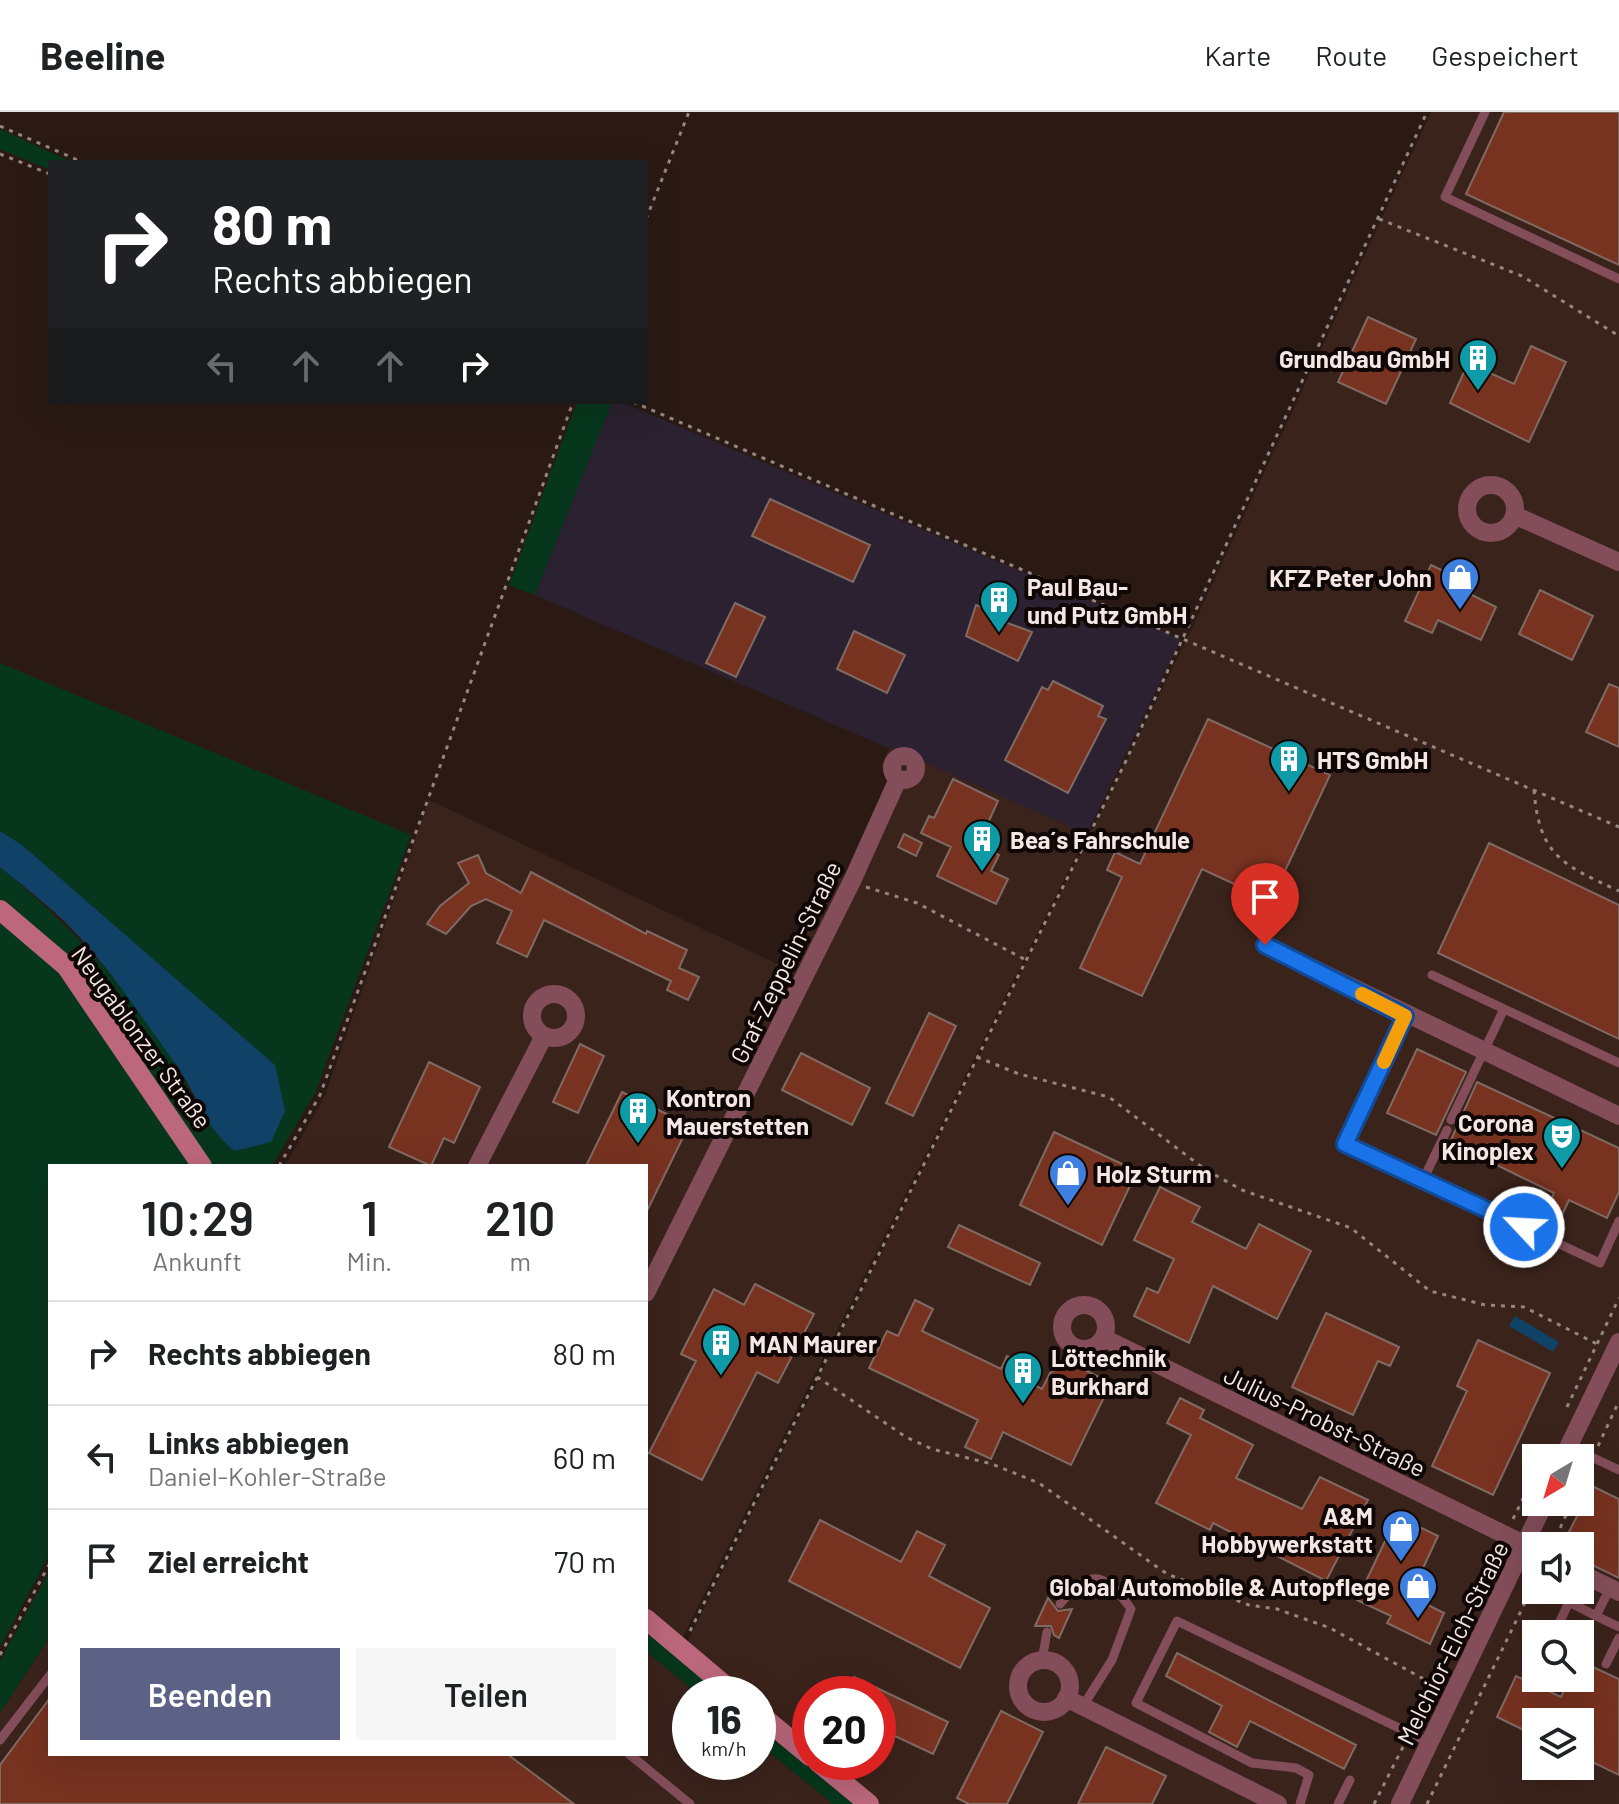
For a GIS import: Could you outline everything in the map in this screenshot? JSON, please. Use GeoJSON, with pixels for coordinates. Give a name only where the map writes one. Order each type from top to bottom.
{"type":"FeatureCollection","features":[{"type":"Feature","properties":{"kind":"street"},"geometry":{"type":"LineString","coordinates":[[1514,515],[1619,562]]}},
{"type":"Feature","properties":{"kind":"street","name":"Graf-Zeppelin-Straße"},"geometry":{"type":"LineString","coordinates":[[648,1289],[852,881],[898,779]]}},
{"type":"Feature","properties":{"kind":"street","name":"Neugablonzer Straße"},"geometry":{"type":"LineString","coordinates":[[0,910],[66,966],[201,1164]]}},
{"type":"Feature","properties":{"kind":"street"},"geometry":{"type":"LineString","coordinates":[[1265,945],[1405,1016],[1619,1116]]}},
{"type":"Feature","properties":{"kind":"street"},"geometry":{"type":"LineString","coordinates":[[478,1164],[544,1036]]}},
{"type":"Feature","properties":{"kind":"street","name":"Julius-Probst-Straße"},"geometry":{"type":"LineString","coordinates":[[1104,1338],[1522,1544]]}},
{"type":"Feature","properties":{"kind":"street"},"geometry":{"type":"LineString","coordinates":[[1562,1444],[1610,1346]]}},
{"type":"Feature","properties":{"kind":"street","name":"Melchior-Elch-Straße"},"geometry":{"type":"LineString","coordinates":[[1400,1804],[1522,1565]]}},
{"type":"Feature","properties":{"kind":"street"},"geometry":{"type":"LineString","coordinates":[[1594,1580],[1615,1590]]}},
{"type":"Feature","properties":{"kind":"street"},"geometry":{"type":"LineString","coordinates":[[648,1621],[713,1676]]}},
{"type":"Feature","properties":{"kind":"street"},"geometry":{"type":"LineString","coordinates":[[1074,1702],[1063,1669],[1042,1660],[1026,1667],[1021,1674],[1018,1682],[1022,1700],[1036,1710],[1053,1710],[1074,1702],[1278,1804]]}},
{"type":"Feature","properties":{"kind":"street"},"geometry":{"type":"LineString","coordinates":[[776,1728],[792,1741]]}},
{"type":"Feature","properties":{"kind":"street"},"geometry":{"type":"LineString","coordinates":[[840,1780],[869,1804]]}},
{"type":"Feature","properties":{"kind":"lane"},"geometry":{"type":"LineString","coordinates":[[1485,112],[1445,197],[1619,279]]}},
{"type":"Feature","properties":{"kind":"lane"},"geometry":{"type":"LineString","coordinates":[[1432,975],[1619,1063]]}},
{"type":"Feature","properties":{"kind":"lane"},"geometry":{"type":"LineString","coordinates":[[1451,1120],[1504,1009]]}},
{"type":"Feature","properties":{"kind":"lane"},"geometry":{"type":"LineString","coordinates":[[1405,1016],[1345,1144],[1600,1263],[1619,1221]]}},
{"type":"Feature","properties":{"kind":"lane"},"geometry":{"type":"LineString","coordinates":[[1423,1180],[1447,1130]]}},
{"type":"Feature","properties":{"kind":"lane"},"geometry":{"type":"LineString","coordinates":[[1594,1458],[1619,1470]]}},
{"type":"Feature","properties":{"kind":"lane"},"geometry":{"type":"LineString","coordinates":[[1060,1604],[1077,1582],[1096,1578],[1117,1589],[1131,1609],[1112,1660],[1074,1702]]}},
{"type":"Feature","properties":{"kind":"lane"},"geometry":{"type":"LineString","coordinates":[[1596,1616],[1615,1590]]}},
{"type":"Feature","properties":{"kind":"lane"},"geometry":{"type":"LineString","coordinates":[[1561,1620],[1569,1602],[1619,1627]]}},
{"type":"Feature","properties":{"kind":"lane"},"geometry":{"type":"LineString","coordinates":[[1300,1804],[1309,1775],[1296,1768],[1252,1763],[1136,1703],[1177,1621],[1430,1743]]}},
{"type":"Feature","properties":{"kind":"lane"},"geometry":{"type":"LineString","coordinates":[[1042,1660],[1047,1632]]}},
{"type":"Feature","properties":{"kind":"lane"},"geometry":{"type":"LineString","coordinates":[[1606,1664],[1619,1638]]}},
{"type":"Feature","properties":{"kind":"lane"},"geometry":{"type":"LineString","coordinates":[[0,1740],[48,1678]]}},
{"type":"Feature","properties":{"kind":"lane"},"geometry":{"type":"LineString","coordinates":[[631,1756],[690,1804]]}},
{"type":"Feature","properties":{"kind":"lane"},"geometry":{"type":"LineString","coordinates":[[1338,1804],[1350,1780]]}},
{"type":"Feature","properties":{"kind":"path"},"geometry":{"type":"LineString","coordinates":[[648,214],[689,112]]}},
{"type":"Feature","properties":{"kind":"path"},"geometry":{"type":"LineString","coordinates":[[680,1649],[1184,638],[1427,112]]}},
{"type":"Feature","properties":{"kind":"path"},"geometry":{"type":"LineString","coordinates":[[0,126],[77,160]]}},
{"type":"Feature","properties":{"kind":"path"},"geometry":{"type":"LineString","coordinates":[[0,154],[48,173]]}},
{"type":"Feature","properties":{"kind":"path"},"geometry":{"type":"LineString","coordinates":[[1378,219],[1522,276],[1619,336]]}},
{"type":"Feature","properties":{"kind":"path"},"geometry":{"type":"LineString","coordinates":[[280,1164],[320,1095],[572,404]]}},
{"type":"Feature","properties":{"kind":"path"},"geometry":{"type":"LineString","coordinates":[[638,404],[1619,827]]}},
{"type":"Feature","properties":{"kind":"path"},"geometry":{"type":"LineString","coordinates":[[1534,790],[1536,822],[1548,847],[1579,873],[1619,891]]}},
{"type":"Feature","properties":{"kind":"path"},"geometry":{"type":"LineString","coordinates":[[852,881],[917,903],[1026,960]]}},
{"type":"Feature","properties":{"kind":"path"},"geometry":{"type":"LineString","coordinates":[[977,1057],[1019,1074],[1109,1097],[1206,1170],[1242,1190],[1351,1228],[1430,1291],[1485,1305],[1524,1307],[1610,1346]]}},
{"type":"Feature","properties":{"kind":"path"},"geometry":{"type":"LineString","coordinates":[[1563,1415],[1610,1346],[1619,1298]]}},
{"type":"Feature","properties":{"kind":"path"},"geometry":{"type":"LineString","coordinates":[[817,1377],[906,1437],[932,1449],[992,1464],[1039,1483],[1167,1574],[1249,1605],[1277,1609],[1330,1628],[1433,1684]]}},
{"type":"Feature","properties":{"kind":"path"},"geometry":{"type":"LineString","coordinates":[[1594,1456],[1619,1401]]}},
{"type":"Feature","properties":{"kind":"path"},"geometry":{"type":"LineString","coordinates":[[1374,1804],[1522,1501]]}},
{"type":"Feature","properties":{"kind":"path"},"geometry":{"type":"LineString","coordinates":[[0,1655],[48,1567]]}},
{"type":"Feature","properties":{"kind":"path"},"geometry":{"type":"LineString","coordinates":[[1427,1804],[1524,1604]]}},
{"type":"Feature","properties":{"kind":"shaded area"},"geometry":{"type":"Polygon","coordinates":[[[1431,112],[1619,112],[1619,1804],[875,1804],[846,1780],[896,1780],[896,1676],[792,1676],[792,1735],[776,1722],[776,1676],[720,1676],[685,1647],[1185,643],[1431,112]]]}},
{"type":"Feature","properties":{"kind":"shaded area"},"geometry":{"type":"Polygon","coordinates":[[[611,404],[626,404],[1181,639],[1087,834],[535,595],[611,404]]]}},
{"type":"Feature","properties":{"kind":"shaded area"},"geometry":{"type":"Polygon","coordinates":[[[890,747],[1087,834],[680,1642],[648,1615],[648,1164],[286,1164],[324,1098],[429,800],[786,968],[834,872],[850,874],[893,783],[881,766],[890,747]]]}},
{"type":"Feature","properties":{"kind":"shaded area"},"geometry":{"type":"Polygon","coordinates":[[[48,1640],[48,1756],[648,1756],[648,1653],[676,1676],[672,1676],[672,1780],[776,1780],[776,1758],[792,1771],[792,1780],[803,1780],[833,1804],[0,1804],[0,1713],[48,1640]]]}},
{"type":"Feature","properties":{"kind":"green space"},"geometry":{"type":"Polygon","coordinates":[[[0,129],[69,160],[48,160],[48,169],[0,149],[0,129]]]}},
{"type":"Feature","properties":{"kind":"green space"},"geometry":{"type":"Polygon","coordinates":[[[576,404],[611,404],[535,595],[509,585],[576,404]]]}},
{"type":"Feature","properties":{"kind":"green space"},"geometry":{"type":"Polygon","coordinates":[[[0,663],[411,835],[315,1093],[273,1164],[208,1164],[71,963],[0,902],[0,867],[59,920],[114,978],[162,1042],[200,1112],[275,1065],[22,845],[0,831],[0,663]]]}},
{"type":"Feature","properties":{"kind":"green space"},"geometry":{"type":"Polygon","coordinates":[[[0,917],[62,968],[195,1164],[48,1164],[48,1558],[0,1647],[0,917]]]}},
{"type":"Feature","properties":{"kind":"green space"},"geometry":{"type":"Polygon","coordinates":[[[48,1574],[48,1640],[0,1713],[0,1661],[48,1574]]]}},
{"type":"Feature","properties":{"kind":"green space"},"geometry":{"type":"Polygon","coordinates":[[[649,1633],[702,1676],[676,1676],[648,1653],[649,1633]]]}},
{"type":"Feature","properties":{"kind":"green space"},"geometry":{"type":"Polygon","coordinates":[[[776,1737],[792,1750],[792,1771],[776,1758],[776,1737]]]}},
{"type":"Feature","properties":{"kind":"green space"},"geometry":{"type":"Polygon","coordinates":[[[803,1780],[829,1780],[859,1804],[833,1804],[803,1780]]]}},
{"type":"Feature","properties":{"kind":"water"},"geometry":{"type":"Polygon","coordinates":[[[0,831],[22,845],[275,1065],[285,1111],[271,1142],[234,1151],[214,1130],[176,1065],[96,956],[64,921],[0,867],[0,831]]]}},
{"type":"Feature","properties":{"kind":"water"},"geometry":{"type":"Polygon","coordinates":[[[1515,1316],[1559,1342],[1553,1352],[1509,1326],[1515,1316]]]}},
{"type":"Feature","properties":{"kind":"building"},"geometry":{"type":"Polygon","coordinates":[[[1504,112],[1619,112],[1619,265],[1466,194],[1504,112]]]}},
{"type":"Feature","properties":{"kind":"building"},"geometry":{"type":"Polygon","coordinates":[[[1368,317],[1416,339],[1386,404],[1338,382],[1368,317]]]}},
{"type":"Feature","properties":{"kind":"building"},"geometry":{"type":"Polygon","coordinates":[[[1531,346],[1566,362],[1529,442],[1450,403],[1468,363],[1514,384],[1531,346]]]}},
{"type":"Feature","properties":{"kind":"building"},"geometry":{"type":"Polygon","coordinates":[[[770,499],[870,545],[853,582],[752,536],[770,499]]]}},
{"type":"Feature","properties":{"kind":"building"},"geometry":{"type":"Polygon","coordinates":[[[1431,565],[1458,578],[1454,586],[1496,607],[1481,640],[1438,620],[1432,633],[1405,621],[1431,565]]]}},
{"type":"Feature","properties":{"kind":"building"},"geometry":{"type":"Polygon","coordinates":[[[1540,590],[1593,616],[1572,660],[1519,634],[1540,590]]]}},
{"type":"Feature","properties":{"kind":"building"},"geometry":{"type":"Polygon","coordinates":[[[735,603],[765,617],[736,677],[706,663],[735,603]]]}},
{"type":"Feature","properties":{"kind":"building","name":"Paul Bau- und Putz GmbH"},"geometry":{"type":"Polygon","coordinates":[[[976,605],[990,611],[988,616],[1032,632],[1018,661],[966,636],[976,605]]]}},
{"type":"Feature","properties":{"kind":"building"},"geometry":{"type":"Polygon","coordinates":[[[854,631],[905,655],[887,693],[837,669],[854,631]]]}},
{"type":"Feature","properties":{"kind":"building"},"geometry":{"type":"Polygon","coordinates":[[[1053,681],[1103,706],[1098,716],[1106,719],[1068,793],[1005,760],[1042,687],[1048,690],[1053,681]]]}},
{"type":"Feature","properties":{"kind":"building"},"geometry":{"type":"Polygon","coordinates":[[[1609,684],[1619,688],[1619,747],[1586,732],[1609,684]]]}},
{"type":"Feature","properties":{"kind":"building"},"geometry":{"type":"Polygon","coordinates":[[[1208,719],[1330,775],[1271,901],[1202,869],[1142,996],[1080,968],[1122,877],[1107,870],[1115,852],[1140,864],[1208,719]]]}},
{"type":"Feature","properties":{"kind":"building"},"geometry":{"type":"Polygon","coordinates":[[[953,779],[998,801],[978,845],[999,855],[991,871],[1008,879],[996,904],[937,876],[951,847],[921,833],[929,816],[934,818],[953,779]]]}},
{"type":"Feature","properties":{"kind":"building"},"geometry":{"type":"Polygon","coordinates":[[[904,834],[922,843],[916,856],[898,847],[904,834]]]}},
{"type":"Feature","properties":{"kind":"building"},"geometry":{"type":"Polygon","coordinates":[[[1489,843],[1619,905],[1619,1039],[1438,953],[1489,843]]]}},
{"type":"Feature","properties":{"kind":"building"},"geometry":{"type":"Polygon","coordinates":[[[478,855],[486,873],[521,893],[531,872],[646,934],[647,931],[687,950],[679,968],[699,977],[688,1000],[667,990],[671,981],[544,920],[527,957],[497,943],[512,911],[486,899],[471,906],[446,934],[427,924],[440,906],[469,883],[458,863],[478,855]]]}},
{"type":"Feature","properties":{"kind":"building"},"geometry":{"type":"Polygon","coordinates":[[[929,1013],[956,1026],[913,1116],[886,1103],[929,1013]]]}},
{"type":"Feature","properties":{"kind":"building"},"geometry":{"type":"Polygon","coordinates":[[[580,1044],[604,1056],[578,1113],[553,1102],[580,1044]]]}},
{"type":"Feature","properties":{"kind":"building"},"geometry":{"type":"Polygon","coordinates":[[[1417,1049],[1466,1072],[1436,1135],[1387,1113],[1417,1049]]]}},
{"type":"Feature","properties":{"kind":"building"},"geometry":{"type":"Polygon","coordinates":[[[801,1053],[870,1088],[852,1125],[782,1090],[801,1053]]]}},
{"type":"Feature","properties":{"kind":"building"},"geometry":{"type":"Polygon","coordinates":[[[429,1062],[480,1087],[454,1143],[444,1138],[432,1164],[389,1147],[429,1062]]]}},
{"type":"Feature","properties":{"kind":"building","name":"Corona Kinoplex"},"geometry":{"type":"Polygon","coordinates":[[[1477,1082],[1619,1148],[1619,1192],[1607,1218],[1569,1200],[1562,1215],[1547,1208],[1554,1193],[1450,1142],[1477,1082]]]}},
{"type":"Feature","properties":{"kind":"building","name":"Kontron Mauerstetten"},"geometry":{"type":"Polygon","coordinates":[[[622,1092],[689,1125],[648,1209],[648,1164],[587,1164],[622,1092]]]}},
{"type":"Feature","properties":{"kind":"building"},"geometry":{"type":"Polygon","coordinates":[[[1054,1132],[1137,1171],[1102,1245],[1020,1205],[1054,1132]]]}},
{"type":"Feature","properties":{"kind":"building"},"geometry":{"type":"Polygon","coordinates":[[[1160,1187],[1200,1207],[1192,1222],[1246,1249],[1259,1224],[1311,1251],[1277,1319],[1213,1286],[1189,1343],[1134,1316],[1147,1288],[1158,1293],[1174,1259],[1134,1240],[1160,1187]]]}},
{"type":"Feature","properties":{"kind":"building"},"geometry":{"type":"Polygon","coordinates":[[[959,1225],[1040,1263],[1030,1285],[948,1247],[959,1225]]]}},
{"type":"Feature","properties":{"kind":"building","name":"MAN Maurer"},"geometry":{"type":"Polygon","coordinates":[[[755,1284],[814,1314],[778,1383],[757,1372],[702,1480],[649,1453],[696,1361],[681,1354],[714,1289],[744,1305],[755,1284]]]}},
{"type":"Feature","properties":{"kind":"building","name":"Löttechnik Burkhard"},"geometry":{"type":"Polygon","coordinates":[[[915,1300],[933,1309],[922,1331],[1001,1369],[1007,1356],[1027,1364],[1020,1378],[1042,1389],[1050,1373],[1069,1362],[1111,1383],[1071,1465],[1003,1432],[991,1459],[965,1447],[978,1420],[869,1368],[887,1331],[898,1336],[915,1300]]]}},
{"type":"Feature","properties":{"kind":"building"},"geometry":{"type":"Polygon","coordinates":[[[1326,1313],[1399,1347],[1390,1366],[1378,1361],[1353,1415],[1292,1387],[1326,1313]]]}},
{"type":"Feature","properties":{"kind":"building"},"geometry":{"type":"Polygon","coordinates":[[[1478,1340],[1550,1373],[1493,1495],[1432,1466],[1467,1391],[1457,1386],[1478,1340]]]}},
{"type":"Feature","properties":{"kind":"building"},"geometry":{"type":"Polygon","coordinates":[[[1180,1398],[1204,1410],[1200,1418],[1253,1445],[1236,1478],[1302,1509],[1320,1477],[1368,1500],[1326,1581],[1213,1523],[1210,1530],[1156,1503],[1191,1435],[1167,1423],[1180,1398]]]}},
{"type":"Feature","properties":{"kind":"building"},"geometry":{"type":"Polygon","coordinates":[[[1594,1487],[1619,1499],[1619,1578],[1594,1566],[1594,1532],[1569,1532],[1577,1516],[1594,1516],[1594,1487]]]}},
{"type":"Feature","properties":{"kind":"building"},"geometry":{"type":"Polygon","coordinates":[[[1397,1516],[1438,1536],[1410,1596],[1444,1613],[1430,1644],[1387,1623],[1391,1616],[1357,1600],[1397,1516]]]}},
{"type":"Feature","properties":{"kind":"building"},"geometry":{"type":"Polygon","coordinates":[[[820,1520],[901,1562],[917,1531],[945,1545],[929,1576],[990,1608],[960,1668],[789,1581],[820,1520]]]}},
{"type":"Feature","properties":{"kind":"building"},"geometry":{"type":"Polygon","coordinates":[[[1048,1598],[1058,1611],[1072,1609],[1059,1638],[1054,1635],[1051,1626],[1035,1626],[1048,1598]]]}},
{"type":"Feature","properties":{"kind":"building"},"geometry":{"type":"Polygon","coordinates":[[[1177,1653],[1356,1745],[1344,1769],[1250,1721],[1237,1747],[1209,1732],[1222,1706],[1166,1676],[1177,1653]]]}},
{"type":"Feature","properties":{"kind":"building"},"geometry":{"type":"Polygon","coordinates":[[[1594,1667],[1619,1679],[1619,1775],[1594,1763],[1594,1708],[1522,1708],[1522,1729],[1497,1717],[1516,1676],[1522,1679],[1522,1692],[1550,1692],[1561,1697],[1563,1692],[1594,1692],[1594,1667]]]}},
{"type":"Feature","properties":{"kind":"building"},"geometry":{"type":"Polygon","coordinates":[[[896,1697],[948,1722],[933,1754],[896,1737],[896,1697]]]}},
{"type":"Feature","properties":{"kind":"building"},"geometry":{"type":"Polygon","coordinates":[[[48,1701],[48,1756],[510,1756],[574,1804],[0,1804],[0,1765],[48,1701]]]}},
{"type":"Feature","properties":{"kind":"building"},"geometry":{"type":"Polygon","coordinates":[[[1001,1711],[1043,1732],[1007,1804],[969,1804],[957,1798],[1001,1711]]]}},
{"type":"Feature","properties":{"kind":"building"},"geometry":{"type":"Polygon","coordinates":[[[1106,1747],[1166,1776],[1152,1804],[1078,1804],[1106,1747]]]}},
{"type":"Feature","properties":{"kind":"slow traffic"},"geometry":{"type":"LineString","coordinates":[[1362,994],[1405,1016],[1384,1062]]}},
{"type":"Feature","properties":{"kind":"place","name":"Grundbau GmbH"},"geometry":{"type":"Point","coordinates":[1478,392]}},
{"type":"Feature","properties":{"kind":"place","name":"KFZ Peter John"},"geometry":{"type":"Point","coordinates":[1460,611]}},
{"type":"Feature","properties":{"kind":"place","name":"Paul Bau- und Putz GmbH"},"geometry":{"type":"Point","coordinates":[999,634]}},
{"type":"Feature","properties":{"kind":"place","name":"HTS GmbH"},"geometry":{"type":"Point","coordinates":[1289,793]}},
{"type":"Feature","properties":{"kind":"place","name":"Bea´s Fahrschule"},"geometry":{"type":"Point","coordinates":[982,873]}},
{"type":"Feature","properties":{"kind":"place","name":"Kontron Mauerstetten"},"geometry":{"type":"Point","coordinates":[638,1145]}},
{"type":"Feature","properties":{"kind":"place","name":"Corona Kinoplex"},"geometry":{"type":"Point","coordinates":[1562,1170]}},
{"type":"Feature","properties":{"kind":"place","name":"Holz Sturm"},"geometry":{"type":"Point","coordinates":[1068,1207]}},
{"type":"Feature","properties":{"kind":"place","name":"MAN Maurer"},"geometry":{"type":"Point","coordinates":[721,1377]}},
{"type":"Feature","properties":{"kind":"place","name":"Löttechnik Burkhard"},"geometry":{"type":"Point","coordinates":[1023,1405]}},
{"type":"Feature","properties":{"kind":"place","name":"A&M Hobbywerkstatt"},"geometry":{"type":"Point","coordinates":[1401,1563]}},
{"type":"Feature","properties":{"kind":"place","name":"Global Automobile & Autopflege"},"geometry":{"type":"Point","coordinates":[1418,1620]}},
{"type":"Feature","properties":{"kind":"route"},"geometry":{"type":"LineString","coordinates":[[1265,945],[1405,1016],[1345,1144],[1524,1227]]}}]}
